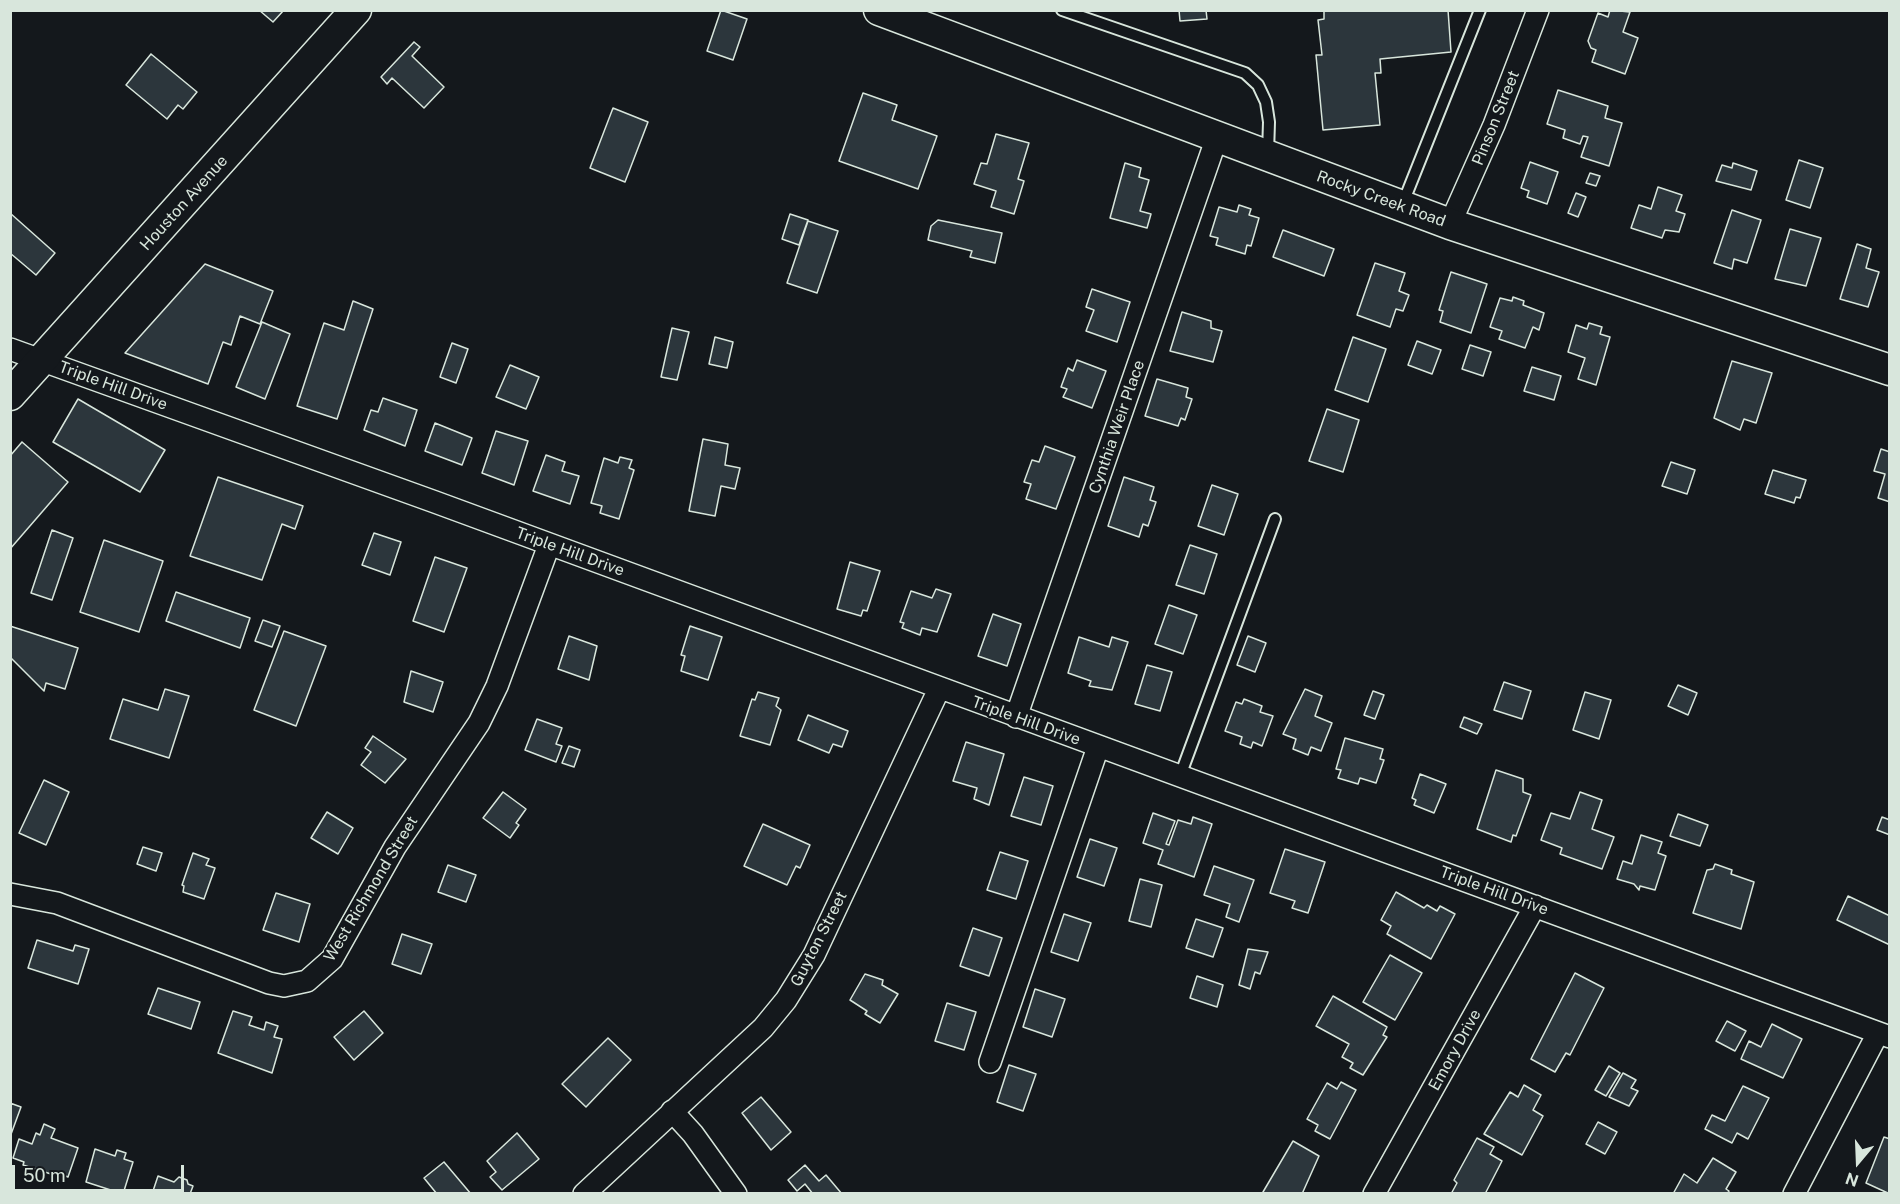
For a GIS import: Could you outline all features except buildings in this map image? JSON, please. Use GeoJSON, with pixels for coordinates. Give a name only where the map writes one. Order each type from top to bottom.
{"type":"FeatureCollection","features":[{"type":"Feature","properties":{"kind":"street","name":"Houston Avenue"},"geometry":{"type":"LineString","coordinates":[[10,395],[356,10]]}},
{"type":"Feature","properties":{"kind":"street","name":"Rocky Creek Road"},"geometry":{"type":"LineString","coordinates":[[879,10],[1402,207],[1890,370]]}},
{"type":"Feature","properties":{"kind":"street","name":"Pinson Street"},"geometry":{"type":"LineString","coordinates":[[1450,224],[1494,125],[1538,10]]}},
{"type":"Feature","properties":{"kind":"street","name":"Cynthia Weir Place"},"geometry":{"type":"LineString","coordinates":[[1016,717],[1217,137]]}},
{"type":"Feature","properties":{"kind":"street","name":"Triple Hill Drive"},"geometry":{"type":"LineString","coordinates":[[10,349],[1884,1035]]}},
{"type":"Feature","properties":{"kind":"street","name":"West Richmond Street"},"geometry":{"type":"LineString","coordinates":[[10,894],[57,903],[269,983],[284,986],[307,981],[332,959],[395,847],[479,723],[496,686],[549,545]]}},
{"type":"Feature","properties":{"kind":"street","name":"Guyton Street"},"geometry":{"type":"LineString","coordinates":[[584,1194],[763,1028],[786,1000],[814,955],[939,689]]}},
{"type":"Feature","properties":{"kind":"street","name":"Triple Hill Drive"},"geometry":{"type":"LineString","coordinates":[[990,1062],[1098,747]]}},
{"type":"Feature","properties":{"kind":"street","name":"Emory Drive"},"geometry":{"type":"LineString","coordinates":[[1374,1194],[1535,906]]}},
{"type":"Feature","properties":{"kind":"street"},"geometry":{"type":"LineString","coordinates":[[1794,1194],[1884,1035]]}},
{"type":"Feature","properties":{"kind":"street"},"geometry":{"type":"LineString","coordinates":[[672,1111],[693,1134],[736,1194]]}},
{"type":"Feature","properties":{"kind":"lane"},"geometry":{"type":"LineString","coordinates":[[1062,10],[1086,14],[1245,73],[1258,86],[1266,102],[1269,122],[1267,156]]}},
{"type":"Feature","properties":{"kind":"lane"},"geometry":{"type":"LineString","coordinates":[[1402,207],[1480,10]]}},
{"type":"Feature","properties":{"kind":"lane"},"geometry":{"type":"LineString","coordinates":[[1180,776],[1275,519]]}}]}
